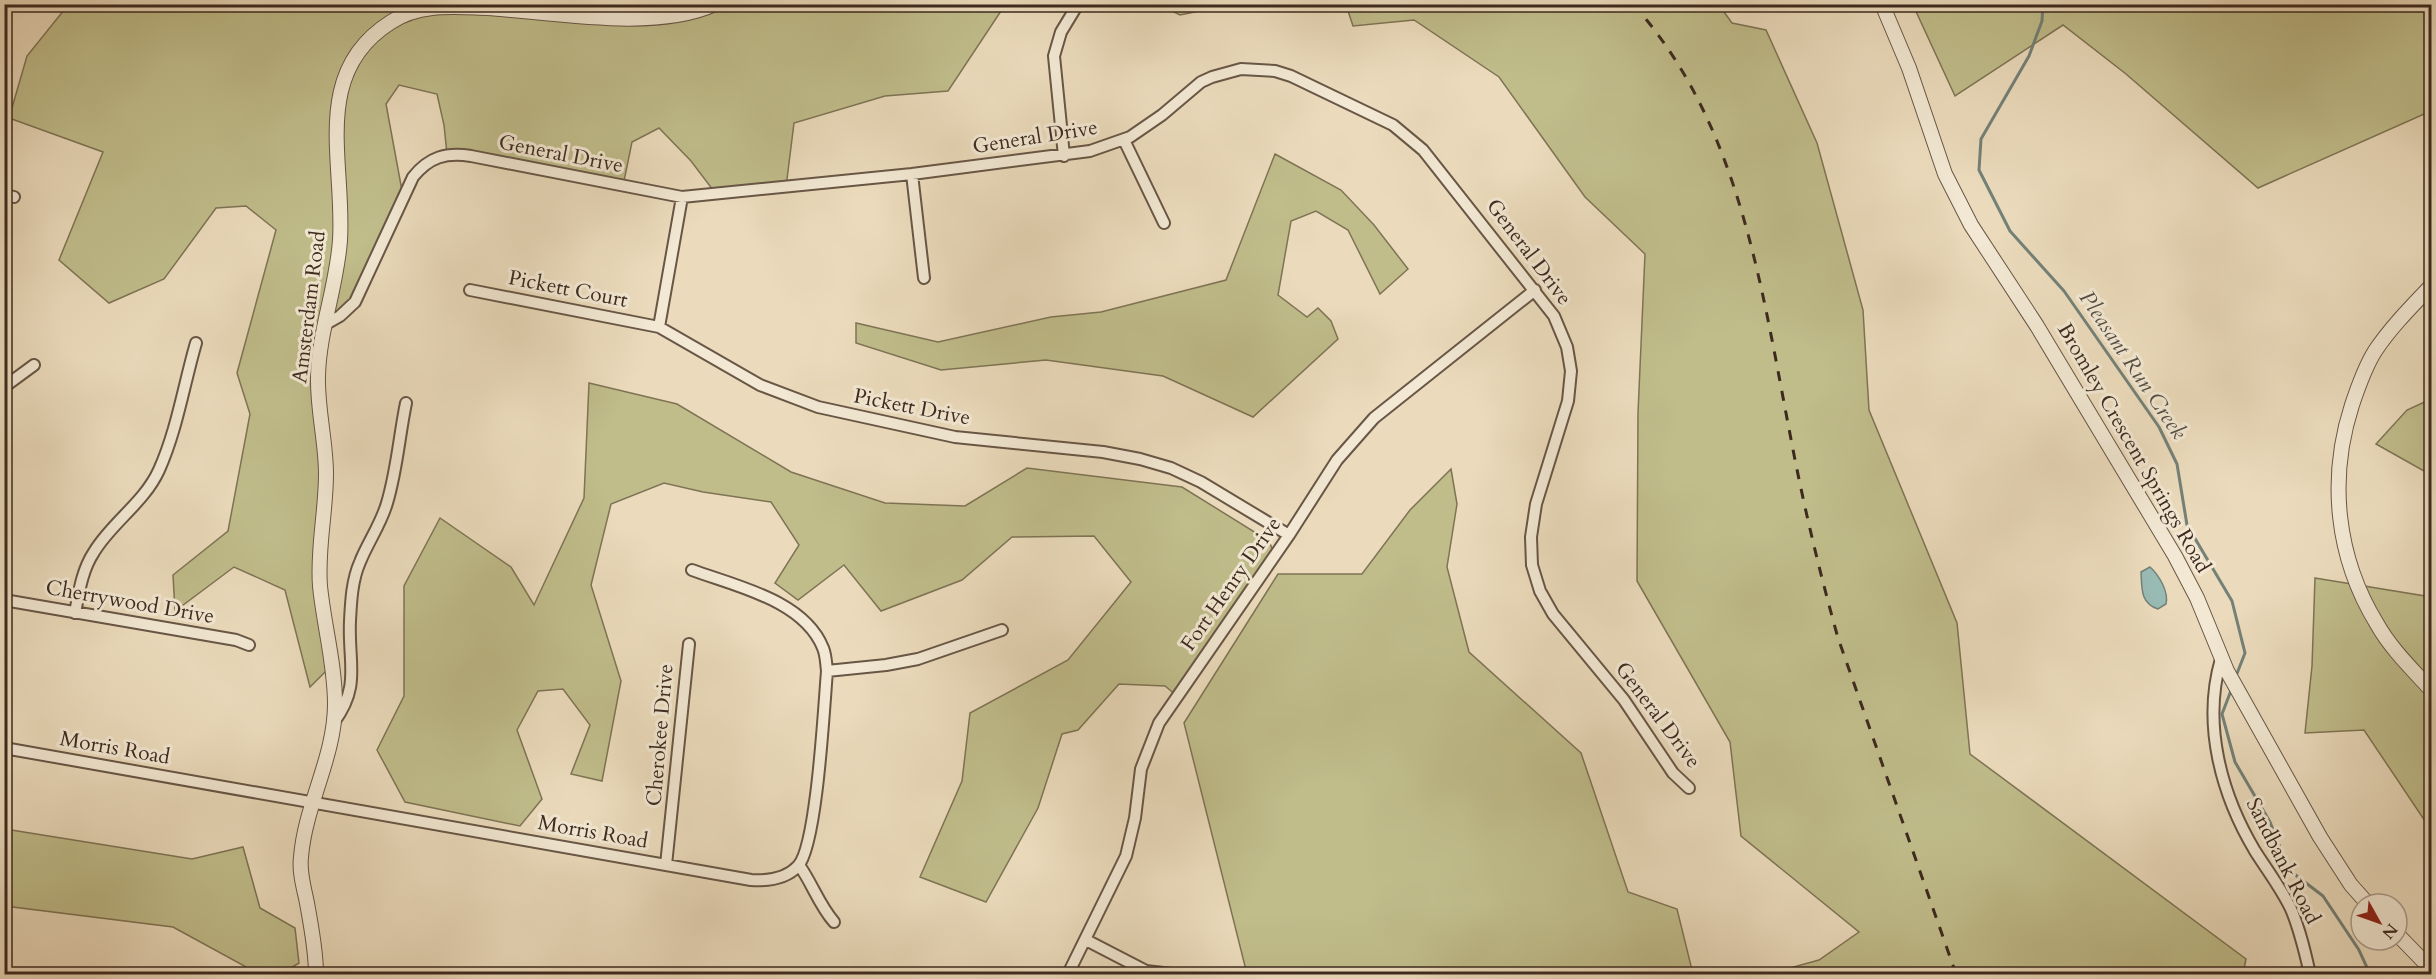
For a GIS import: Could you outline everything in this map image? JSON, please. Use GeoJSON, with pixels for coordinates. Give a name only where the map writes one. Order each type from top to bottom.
{"type":"FeatureCollection","features":[{"type":"Feature","properties":{"kind":"street","name":"Amsterdam Road"},"geometry":{"type":"LineString","coordinates":[[316,975],[315,952],[300,861],[303,837],[334,723],[332,664],[320,586],[326,473],[317,381],[340,245],[337,140],[340,90],[351,63],[381,29],[403,15],[420,10],[449,6],[599,18],[685,14],[715,4]]}},
{"type":"Feature","properties":{"kind":"street"},"geometry":{"type":"LineString","coordinates":[[1064,156],[1054,56],[1061,33],[1078,4]]}},
{"type":"Feature","properties":{"kind":"street","name":"Bromley Crescent Springs Road"},"geometry":{"type":"LineString","coordinates":[[1882,4],[1909,68],[1937,156],[1971,225],[2037,326],[2175,556],[2197,598],[2224,665],[2320,837],[2357,892]]}},
{"type":"Feature","properties":{"kind":"street","name":"General Drive"},"geometry":{"type":"LineString","coordinates":[[326,324],[340,316],[355,302],[413,177],[424,165],[438,156],[456,153],[682,197],[912,174],[1090,152],[1124,140],[1162,115],[1201,82],[1212,77],[1241,69],[1275,71],[1291,76],[1393,125],[1423,150],[1535,290],[1561,330],[1567,347],[1571,371],[1568,401],[1536,504],[1530,537],[1532,565],[1540,591],[1553,614],[1624,700],[1673,773],[1689,788]]}},
{"type":"Feature","properties":{"kind":"street"},"geometry":{"type":"LineString","coordinates":[[1124,140],[1164,223]]}},
{"type":"Feature","properties":{"kind":"street"},"geometry":{"type":"LineString","coordinates":[[912,174],[924,278]]}},
{"type":"Feature","properties":{"kind":"street"},"geometry":{"type":"LineString","coordinates":[[659,327],[682,197]]}},
{"type":"Feature","properties":{"kind":"street"},"geometry":{"type":"LineString","coordinates":[[2432,285],[2401,318],[2375,352],[2365,371],[2347,420],[2339,457],[2338,488],[2344,542],[2351,568],[2366,604],[2378,625],[2432,691]]}},
{"type":"Feature","properties":{"kind":"street","name":"Pickett Court"},"geometry":{"type":"LineString","coordinates":[[470,290],[659,327]]}},
{"type":"Feature","properties":{"kind":"street","name":"Fort Henry Drive"},"geometry":{"type":"LineString","coordinates":[[1068,975],[1126,856],[1135,818],[1142,769],[1159,723],[1289,535],[1336,460],[1374,418],[1535,290]]}},
{"type":"Feature","properties":{"kind":"street","name":"Pickett Drive"},"geometry":{"type":"LineString","coordinates":[[659,327],[760,385],[818,407],[955,437],[1102,452],[1171,468],[1201,482],[1289,535]]}},
{"type":"Feature","properties":{"kind":"street"},"geometry":{"type":"LineString","coordinates":[[75,613],[84,572],[94,551],[138,501],[159,470],[196,343]]}},
{"type":"Feature","properties":{"kind":"street"},"geometry":{"type":"LineString","coordinates":[[4,387],[34,365]]}},
{"type":"Feature","properties":{"kind":"street"},"geometry":{"type":"LineString","coordinates":[[334,723],[345,707],[351,692],[350,624],[355,577],[387,506],[399,458],[406,404]]}},
{"type":"Feature","properties":{"kind":"street"},"geometry":{"type":"LineString","coordinates":[[692,570],[791,610],[815,634],[824,649],[827,671],[813,811],[807,849],[799,865],[810,880],[824,911],[834,922]]}},
{"type":"Feature","properties":{"kind":"street","name":"Cherrywood Drive"},"geometry":{"type":"LineString","coordinates":[[4,600],[236,640],[249,645]]}},
{"type":"Feature","properties":{"kind":"street"},"geometry":{"type":"LineString","coordinates":[[827,671],[918,659],[1002,630]]}},
{"type":"Feature","properties":{"kind":"street","name":"Cherokee Drive"},"geometry":{"type":"LineString","coordinates":[[666,865],[689,644]]}},
{"type":"Feature","properties":{"kind":"street","name":"Sandbank Road"},"geometry":{"type":"LineString","coordinates":[[2224,665],[2214,681],[2212,716],[2218,759],[2230,800],[2245,832],[2290,909],[2301,937],[2310,975]]}},
{"type":"Feature","properties":{"kind":"street","name":"Morris Road"},"geometry":{"type":"LineString","coordinates":[[4,748],[751,880],[768,881],[791,872],[799,865]]}},
{"type":"Feature","properties":{"kind":"street"},"geometry":{"type":"LineString","coordinates":[[1086,940],[1146,971],[1172,974]]}},
{"type":"Feature","properties":{"kind":"street"},"geometry":{"type":"LineString","coordinates":[[2409,946],[2432,970]]}},
{"type":"Feature","properties":{"kind":"shaded area"},"geometry":{"type":"Polygon","coordinates":[[[1160,4],[1229,5],[1180,15],[1160,4]]]}},
{"type":"Feature","properties":{"kind":"shaded area"},"geometry":{"type":"Polygon","coordinates":[[[68,5],[1005,5],[948,91],[885,96],[794,123],[786,187],[716,194],[691,161],[659,128],[632,142],[623,186],[447,154],[444,125],[437,94],[399,85],[386,104],[403,196],[355,302],[326,324],[321,424],[320,553],[332,665],[310,687],[285,590],[234,567],[175,611],[173,575],[228,531],[250,414],[237,373],[276,230],[246,206],[216,208],[164,279],[109,303],[59,260],[103,152],[9,118],[27,56],[68,5]]]}},
{"type":"Feature","properties":{"kind":"shaded area"},"geometry":{"type":"Polygon","coordinates":[[[1346,5],[1719,5],[1732,23],[1766,30],[1817,143],[1863,310],[1869,410],[1957,623],[1970,754],[2246,959],[2243,974],[1768,974],[1819,960],[1859,932],[1741,836],[1730,742],[1637,581],[1638,413],[1645,254],[1585,197],[1499,77],[1414,20],[1353,26],[1346,5]]]}},
{"type":"Feature","properties":{"kind":"shaded area"},"geometry":{"type":"Polygon","coordinates":[[[1913,5],[2431,5],[2431,111],[2258,188],[2126,74],[2063,25],[1955,96],[1913,5]]]}},
{"type":"Feature","properties":{"kind":"shaded area"},"geometry":{"type":"Polygon","coordinates":[[[1275,154],[1341,190],[1374,225],[1408,269],[1380,294],[1348,230],[1316,211],[1291,221],[1278,295],[1307,317],[1318,308],[1331,321],[1338,339],[1253,417],[1163,376],[1046,360],[941,370],[856,343],[856,323],[938,342],[1051,317],[1101,312],[1226,280],[1275,154]]]}},
{"type":"Feature","properties":{"kind":"shaded area"},"geometry":{"type":"Polygon","coordinates":[[[589,383],[677,404],[791,472],[885,503],[965,506],[1027,468],[1182,487],[1269,541],[1275,556],[1177,696],[1165,686],[1119,684],[1078,730],[1062,734],[1038,808],[986,902],[920,877],[962,781],[970,713],[1068,660],[1131,582],[1094,536],[1012,537],[962,580],[881,611],[844,565],[798,600],[775,583],[799,545],[771,502],[703,492],[664,483],[611,504],[591,585],[621,681],[602,781],[571,774],[590,725],[563,689],[538,691],[517,730],[542,799],[520,826],[405,802],[377,750],[404,696],[404,586],[440,518],[511,567],[534,605],[584,498],[589,383]]]}},
{"type":"Feature","properties":{"kind":"shaded area"},"geometry":{"type":"Polygon","coordinates":[[[2431,399],[2431,475],[2376,444],[2407,410],[2431,399]]]}},
{"type":"Feature","properties":{"kind":"shaded area"},"geometry":{"type":"Polygon","coordinates":[[[1451,469],[1457,504],[1447,567],[1469,652],[1581,753],[1628,892],[1677,909],[1693,974],[1247,974],[1184,723],[1278,574],[1362,574],[1410,510],[1451,469]]]}},
{"type":"Feature","properties":{"kind":"shaded area"},"geometry":{"type":"Polygon","coordinates":[[[2315,578],[2431,597],[2431,830],[2364,730],[2305,733],[2312,666],[2315,578]]]}},
{"type":"Feature","properties":{"kind":"shaded area"},"geometry":{"type":"Polygon","coordinates":[[[5,829],[192,859],[243,847],[260,908],[295,928],[299,963],[281,974],[259,974],[173,927],[5,906],[5,829]]]}},
{"type":"Feature","properties":{"kind":"water"},"geometry":{"type":"Polygon","coordinates":[[[2150,567],[2160,579],[2167,599],[2166,604],[2158,609],[2148,603],[2142,589],[2141,572],[2150,567]]]}},
{"type":"Feature","properties":{"kind":"waterway","name":"Pleasant Run Creek"},"geometry":{"type":"LineString","coordinates":[[2043,4],[2042,21],[2029,56],[1981,139],[1979,170],[2010,231],[2064,291],[2159,427],[2177,464],[2187,525],[2232,601],[2245,653],[2236,676]]}},
{"type":"Feature","properties":{"kind":"waterway","name":"Pleasant Run Creek"},"geometry":{"type":"LineString","coordinates":[[2232,688],[2222,714],[2235,762],[2270,822],[2289,870],[2323,896],[2359,950],[2370,974]]}},
{"type":"Feature","properties":{"kind":"railway"},"geometry":{"type":"LineString","coordinates":[[1633,4],[1669,50],[1698,100],[1722,153],[1740,207],[1756,264],[1806,511],[1838,638],[1956,974]]}}]}
